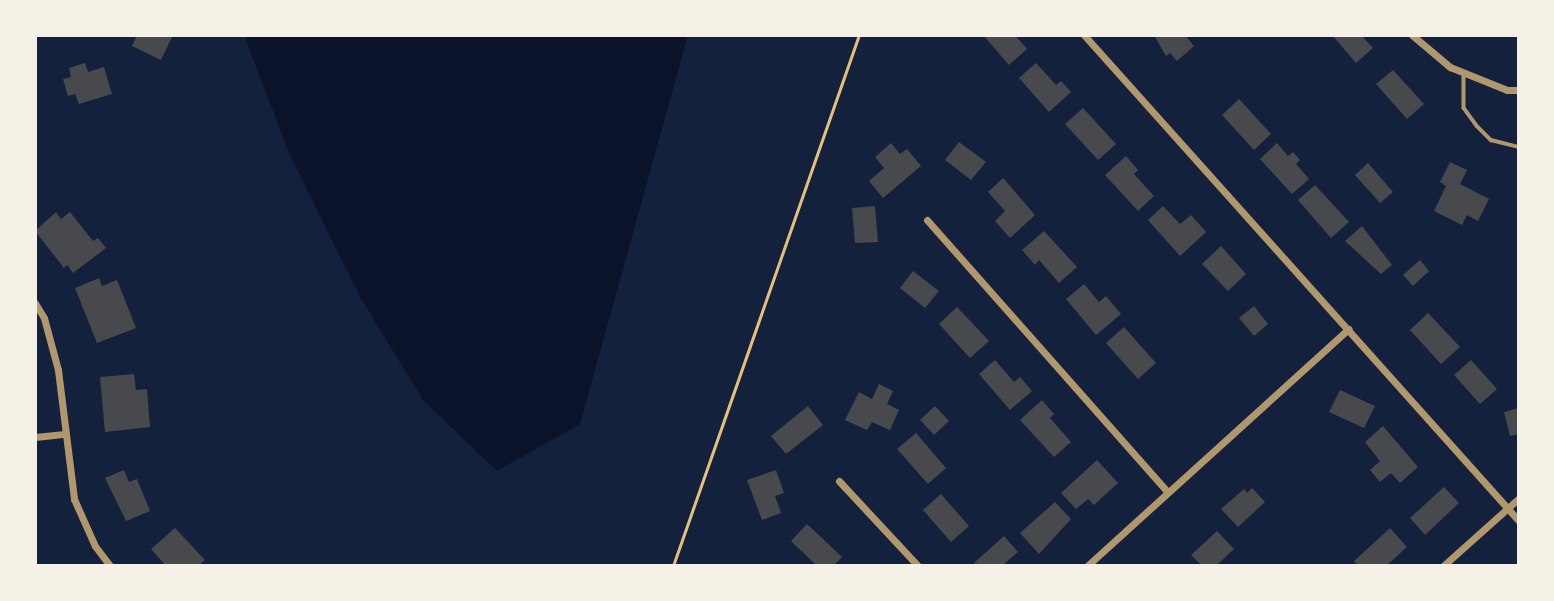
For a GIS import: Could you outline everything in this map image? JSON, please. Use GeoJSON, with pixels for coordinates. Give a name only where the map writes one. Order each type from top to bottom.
{"type":"FeatureCollection","features":[{"type":"Feature","properties":{"kind":"street"},"geometry":{"type":"LineString","coordinates":[[1084,35],[1519,521]]}},
{"type":"Feature","properties":{"kind":"street"},"geometry":{"type":"LineString","coordinates":[[1412,35],[1450,67],[1519,90]]}},
{"type":"Feature","properties":{"kind":"street"},"geometry":{"type":"LineString","coordinates":[[927,220],[1168,492]]}},
{"type":"Feature","properties":{"kind":"street"},"geometry":{"type":"LineString","coordinates":[[35,303],[44,318],[58,370],[74,499],[94,546],[110,566]]}},
{"type":"Feature","properties":{"kind":"street"},"geometry":{"type":"LineString","coordinates":[[1087,566],[1348,329]]}},
{"type":"Feature","properties":{"kind":"street"},"geometry":{"type":"LineString","coordinates":[[35,436],[65,435]]}},
{"type":"Feature","properties":{"kind":"street"},"geometry":{"type":"LineString","coordinates":[[839,481],[918,566]]}},
{"type":"Feature","properties":{"kind":"street"},"geometry":{"type":"LineString","coordinates":[[1443,566],[1519,498]]}},
{"type":"Feature","properties":{"kind":"lane"},"geometry":{"type":"LineString","coordinates":[[1464,73],[1464,108],[1477,126],[1491,140],[1519,147]]}},
{"type":"Feature","properties":{"kind":"path"},"geometry":{"type":"LineString","coordinates":[[673,566],[859,35]]}},
{"type":"Feature","properties":{"kind":"water"},"geometry":{"type":"Polygon","coordinates":[[[244,35],[688,35],[580,424],[497,471],[423,400],[360,297],[289,153],[244,35]]]}},
{"type":"Feature","properties":{"kind":"building"},"geometry":{"type":"Polygon","coordinates":[[[137,35],[173,35],[161,60],[132,46],[137,35]]]}},
{"type":"Feature","properties":{"kind":"building"},"geometry":{"type":"Polygon","coordinates":[[[983,35],[1015,35],[1027,49],[1009,65],[983,35]]]}},
{"type":"Feature","properties":{"kind":"building"},"geometry":{"type":"Polygon","coordinates":[[[1154,35],[1185,35],[1194,46],[1177,61],[1170,53],[1166,56],[1154,35]]]}},
{"type":"Feature","properties":{"kind":"building"},"geometry":{"type":"Polygon","coordinates":[[[1332,35],[1361,35],[1373,48],[1356,63],[1332,35]]]}},
{"type":"Feature","properties":{"kind":"building"},"geometry":{"type":"Polygon","coordinates":[[[85,63],[88,72],[104,67],[112,94],[79,104],[75,94],[68,96],[63,79],[71,77],[69,68],[85,63]]]}},
{"type":"Feature","properties":{"kind":"building"},"geometry":{"type":"Polygon","coordinates":[[[1036,63],[1056,85],[1061,81],[1071,92],[1049,112],[1019,78],[1036,63]]]}},
{"type":"Feature","properties":{"kind":"building"},"geometry":{"type":"Polygon","coordinates":[[[1393,70],[1424,104],[1407,119],[1376,84],[1393,70]]]}},
{"type":"Feature","properties":{"kind":"building"},"geometry":{"type":"Polygon","coordinates":[[[1239,99],[1271,134],[1254,150],[1222,115],[1239,99]]]}},
{"type":"Feature","properties":{"kind":"building"},"geometry":{"type":"Polygon","coordinates":[[[1083,108],[1116,144],[1098,160],[1065,124],[1083,108]]]}},
{"type":"Feature","properties":{"kind":"building"},"geometry":{"type":"Polygon","coordinates":[[[959,142],[986,162],[971,180],[945,160],[959,142]]]}},
{"type":"Feature","properties":{"kind":"building"},"geometry":{"type":"Polygon","coordinates":[[[891,143],[900,154],[907,149],[921,166],[883,198],[869,181],[884,168],[875,157],[891,143]]]}},
{"type":"Feature","properties":{"kind":"building"},"geometry":{"type":"Polygon","coordinates":[[[1277,143],[1288,156],[1293,152],[1300,160],[1296,164],[1309,179],[1292,194],[1260,159],[1277,143]]]}},
{"type":"Feature","properties":{"kind":"building"},"geometry":{"type":"Polygon","coordinates":[[[1126,156],[1138,170],[1134,174],[1154,196],[1138,211],[1105,175],[1126,156]]]}},
{"type":"Feature","properties":{"kind":"building"},"geometry":{"type":"Polygon","coordinates":[[[1450,162],[1467,170],[1460,184],[1489,199],[1478,221],[1467,215],[1462,225],[1434,211],[1446,186],[1440,182],[1450,162]]]}},
{"type":"Feature","properties":{"kind":"building"},"geometry":{"type":"Polygon","coordinates":[[[1368,163],[1393,192],[1380,203],[1355,175],[1368,163]]]}},
{"type":"Feature","properties":{"kind":"building"},"geometry":{"type":"Polygon","coordinates":[[[1003,178],[1035,215],[1010,238],[995,221],[1005,211],[988,192],[1003,178]]]}},
{"type":"Feature","properties":{"kind":"building"},"geometry":{"type":"Polygon","coordinates":[[[1315,185],[1349,222],[1331,238],[1298,200],[1315,185]]]}},
{"type":"Feature","properties":{"kind":"building"},"geometry":{"type":"Polygon","coordinates":[[[875,206],[878,242],[855,243],[852,208],[875,206]]]}},
{"type":"Feature","properties":{"kind":"building"},"geometry":{"type":"Polygon","coordinates":[[[1163,206],[1180,224],[1191,215],[1206,232],[1180,256],[1148,220],[1163,206]]]}},
{"type":"Feature","properties":{"kind":"building"},"geometry":{"type":"Polygon","coordinates":[[[56,212],[61,219],[70,212],[93,241],[98,238],[106,248],[73,273],[67,265],[64,268],[35,231],[56,212]]]}},
{"type":"Feature","properties":{"kind":"building"},"geometry":{"type":"Polygon","coordinates":[[[1362,226],[1392,265],[1381,274],[1345,241],[1362,226]]]}},
{"type":"Feature","properties":{"kind":"building"},"geometry":{"type":"Polygon","coordinates":[[[1044,231],[1077,267],[1059,283],[1039,260],[1035,265],[1022,250],[1044,231]]]}},
{"type":"Feature","properties":{"kind":"building"},"geometry":{"type":"Polygon","coordinates":[[[1221,246],[1246,274],[1228,291],[1202,264],[1221,246]]]}},
{"type":"Feature","properties":{"kind":"building"},"geometry":{"type":"Polygon","coordinates":[[[1420,260],[1429,271],[1413,286],[1403,275],[1420,260]]]}},
{"type":"Feature","properties":{"kind":"building"},"geometry":{"type":"Polygon","coordinates":[[[913,271],[939,291],[925,308],[900,288],[913,271]]]}},
{"type":"Feature","properties":{"kind":"building"},"geometry":{"type":"Polygon","coordinates":[[[99,278],[102,286],[117,280],[136,328],[97,343],[75,288],[99,278]]]}},
{"type":"Feature","properties":{"kind":"building"},"geometry":{"type":"Polygon","coordinates":[[[1084,284],[1099,302],[1106,296],[1121,314],[1096,335],[1066,299],[1084,284]]]}},
{"type":"Feature","properties":{"kind":"building"},"geometry":{"type":"Polygon","coordinates":[[[1254,306],[1268,324],[1254,336],[1239,318],[1254,306]]]}},
{"type":"Feature","properties":{"kind":"building"},"geometry":{"type":"Polygon","coordinates":[[[957,307],[989,341],[970,358],[939,324],[957,307]]]}},
{"type":"Feature","properties":{"kind":"building"},"geometry":{"type":"Polygon","coordinates":[[[1428,313],[1460,347],[1441,364],[1410,330],[1428,313]]]}},
{"type":"Feature","properties":{"kind":"building"},"geometry":{"type":"Polygon","coordinates":[[[1124,327],[1156,363],[1138,379],[1106,343],[1124,327]]]}},
{"type":"Feature","properties":{"kind":"building"},"geometry":{"type":"Polygon","coordinates":[[[995,360],[1014,382],[1020,377],[1032,391],[1010,410],[979,374],[995,360]]]}},
{"type":"Feature","properties":{"kind":"building"},"geometry":{"type":"Polygon","coordinates":[[[1471,360],[1497,389],[1480,404],[1454,375],[1471,360]]]}},
{"type":"Feature","properties":{"kind":"building"},"geometry":{"type":"Polygon","coordinates":[[[134,374],[136,390],[147,389],[150,427],[105,432],[100,377],[134,374]]]}},
{"type":"Feature","properties":{"kind":"building"},"geometry":{"type":"Polygon","coordinates":[[[879,384],[893,391],[887,404],[899,410],[890,430],[872,422],[867,430],[845,420],[859,392],[872,399],[879,384]]]}},
{"type":"Feature","properties":{"kind":"building"},"geometry":{"type":"Polygon","coordinates":[[[1340,390],[1375,406],[1364,428],[1329,412],[1340,390]]]}},
{"type":"Feature","properties":{"kind":"building"},"geometry":{"type":"Polygon","coordinates":[[[1042,400],[1054,414],[1050,418],[1071,442],[1054,457],[1020,420],[1042,400]]]}},
{"type":"Feature","properties":{"kind":"building"},"geometry":{"type":"Polygon","coordinates":[[[808,406],[823,425],[786,454],[771,436],[808,406]]]}},
{"type":"Feature","properties":{"kind":"building"},"geometry":{"type":"Polygon","coordinates":[[[935,406],[949,421],[934,435],[920,420],[935,406]]]}},
{"type":"Feature","properties":{"kind":"building"},"geometry":{"type":"Polygon","coordinates":[[[1519,408],[1519,434],[1510,436],[1504,412],[1519,408]]]}},
{"type":"Feature","properties":{"kind":"building"},"geometry":{"type":"Polygon","coordinates":[[[1383,426],[1418,467],[1400,483],[1391,473],[1380,482],[1370,470],[1380,461],[1365,442],[1383,426]]]}},
{"type":"Feature","properties":{"kind":"building"},"geometry":{"type":"Polygon","coordinates":[[[916,433],[946,468],[928,484],[897,449],[916,433]]]}},
{"type":"Feature","properties":{"kind":"building"},"geometry":{"type":"Polygon","coordinates":[[[1097,460],[1118,483],[1094,505],[1088,499],[1076,509],[1061,493],[1097,460]]]}},
{"type":"Feature","properties":{"kind":"building"},"geometry":{"type":"Polygon","coordinates":[[[124,470],[129,482],[137,479],[150,511],[126,521],[105,478],[124,470]]]}},
{"type":"Feature","properties":{"kind":"building"},"geometry":{"type":"Polygon","coordinates":[[[776,470],[784,493],[775,496],[781,513],[762,520],[747,480],[776,470]]]}},
{"type":"Feature","properties":{"kind":"building"},"geometry":{"type":"Polygon","coordinates":[[[1444,487],[1459,503],[1425,535],[1410,518],[1444,487]]]}},
{"type":"Feature","properties":{"kind":"building"},"geometry":{"type":"Polygon","coordinates":[[[1252,488],[1265,502],[1238,527],[1221,509],[1244,489],[1247,493],[1252,488]]]}},
{"type":"Feature","properties":{"kind":"building"},"geometry":{"type":"Polygon","coordinates":[[[941,494],[969,526],[951,542],[923,510],[941,494]]]}},
{"type":"Feature","properties":{"kind":"building"},"geometry":{"type":"Polygon","coordinates":[[[1055,502],[1071,519],[1039,554],[1020,533],[1055,502]]]}},
{"type":"Feature","properties":{"kind":"building"},"geometry":{"type":"Polygon","coordinates":[[[807,524],[842,557],[833,566],[817,566],[791,541],[807,524]]]}},
{"type":"Feature","properties":{"kind":"building"},"geometry":{"type":"Polygon","coordinates":[[[175,528],[205,560],[198,566],[166,566],[151,549],[175,528]]]}},
{"type":"Feature","properties":{"kind":"building"},"geometry":{"type":"Polygon","coordinates":[[[1390,528],[1407,547],[1386,566],[1359,566],[1354,561],[1390,528]]]}},
{"type":"Feature","properties":{"kind":"building"},"geometry":{"type":"Polygon","coordinates":[[[1217,531],[1234,549],[1216,566],[1202,566],[1191,555],[1217,531]]]}},
{"type":"Feature","properties":{"kind":"building"},"geometry":{"type":"Polygon","coordinates":[[[1004,536],[1018,552],[1005,563],[1008,566],[976,566],[974,563],[1004,536]]]}}]}
